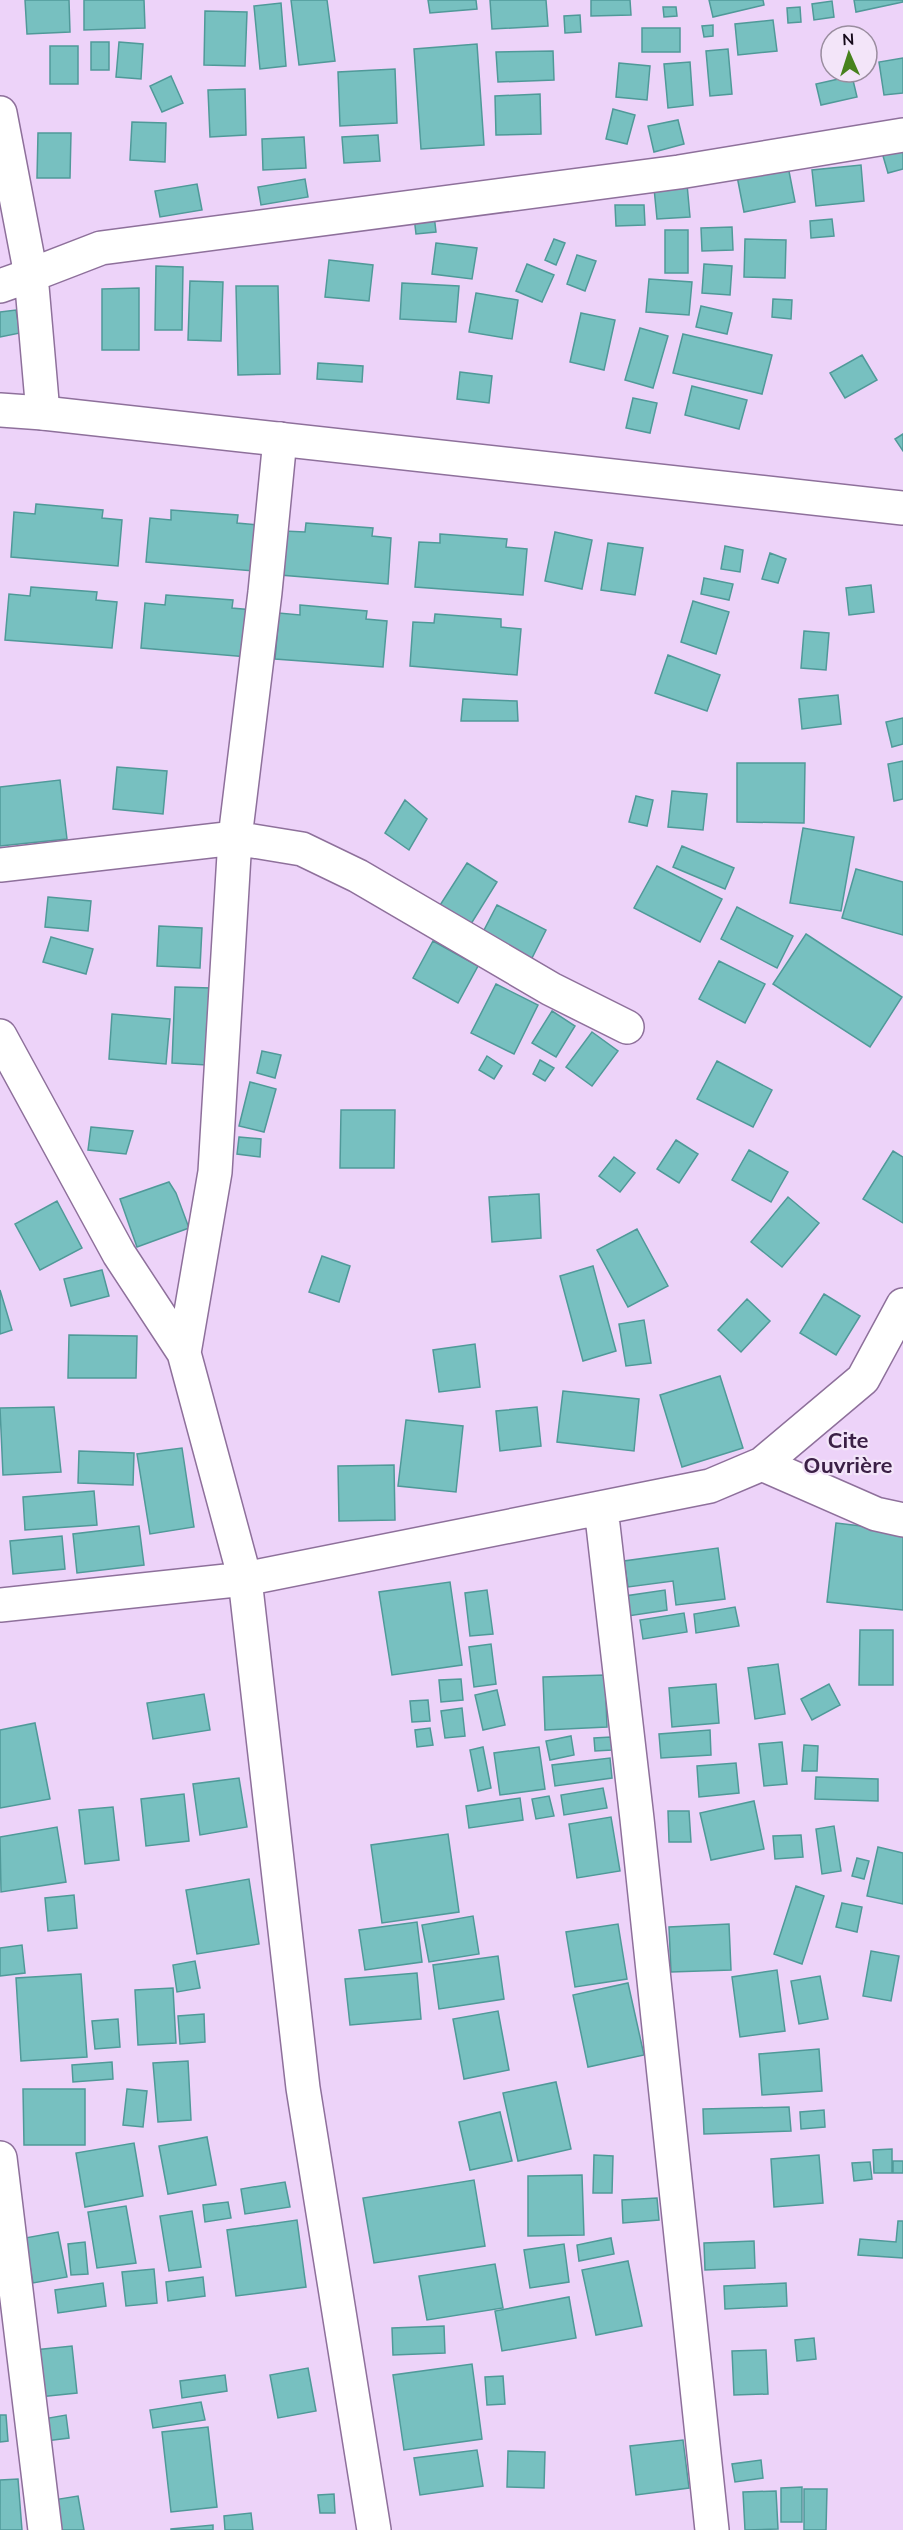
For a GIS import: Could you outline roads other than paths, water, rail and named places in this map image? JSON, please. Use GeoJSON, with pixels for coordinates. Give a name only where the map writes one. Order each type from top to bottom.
{"type":"FeatureCollection","features":[{"type":"Feature","properties":{"kind":"street"},"geometry":{"type":"LineString","coordinates":[[0,113],[31,275],[43,413]]}},
{"type":"Feature","properties":{"kind":"street"},"geometry":{"type":"LineString","coordinates":[[0,286],[101,248],[679,172],[903,135]]}},
{"type":"Feature","properties":{"kind":"street"},"geometry":{"type":"LineString","coordinates":[[0,410],[903,508]]}},
{"type":"Feature","properties":{"kind":"street"},"geometry":{"type":"LineString","coordinates":[[184,1353],[215,1172],[235,838],[265,592],[280,439]]}},
{"type":"Feature","properties":{"kind":"street"},"geometry":{"type":"LineString","coordinates":[[0,866],[235,838],[302,849],[348,871],[551,989],[627,1027]]}},
{"type":"Feature","properties":{"kind":"street"},"geometry":{"type":"LineString","coordinates":[[0,1036],[119,1254],[184,1353],[245,1579],[303,2088],[374,2530]]}},
{"type":"Feature","properties":{"kind":"street"},"geometry":{"type":"LineString","coordinates":[[0,1605],[245,1579],[710,1486],[762,1464],[863,1379],[903,1305]]}},
{"type":"Feature","properties":{"kind":"street"},"geometry":{"type":"LineString","coordinates":[[762,1464],[876,1514],[903,1520]]}},
{"type":"Feature","properties":{"kind":"street"},"geometry":{"type":"LineString","coordinates":[[601,1508],[637,1819],[712,2530]]}},
{"type":"Feature","properties":{"kind":"street"},"geometry":{"type":"LineString","coordinates":[[0,2158],[45,2530]]}},
{"type":"Feature","properties":{"kind":"district","name":"Cite Ouvrière"},"geometry":{"type":"Point","coordinates":[848,1452]}}]}
